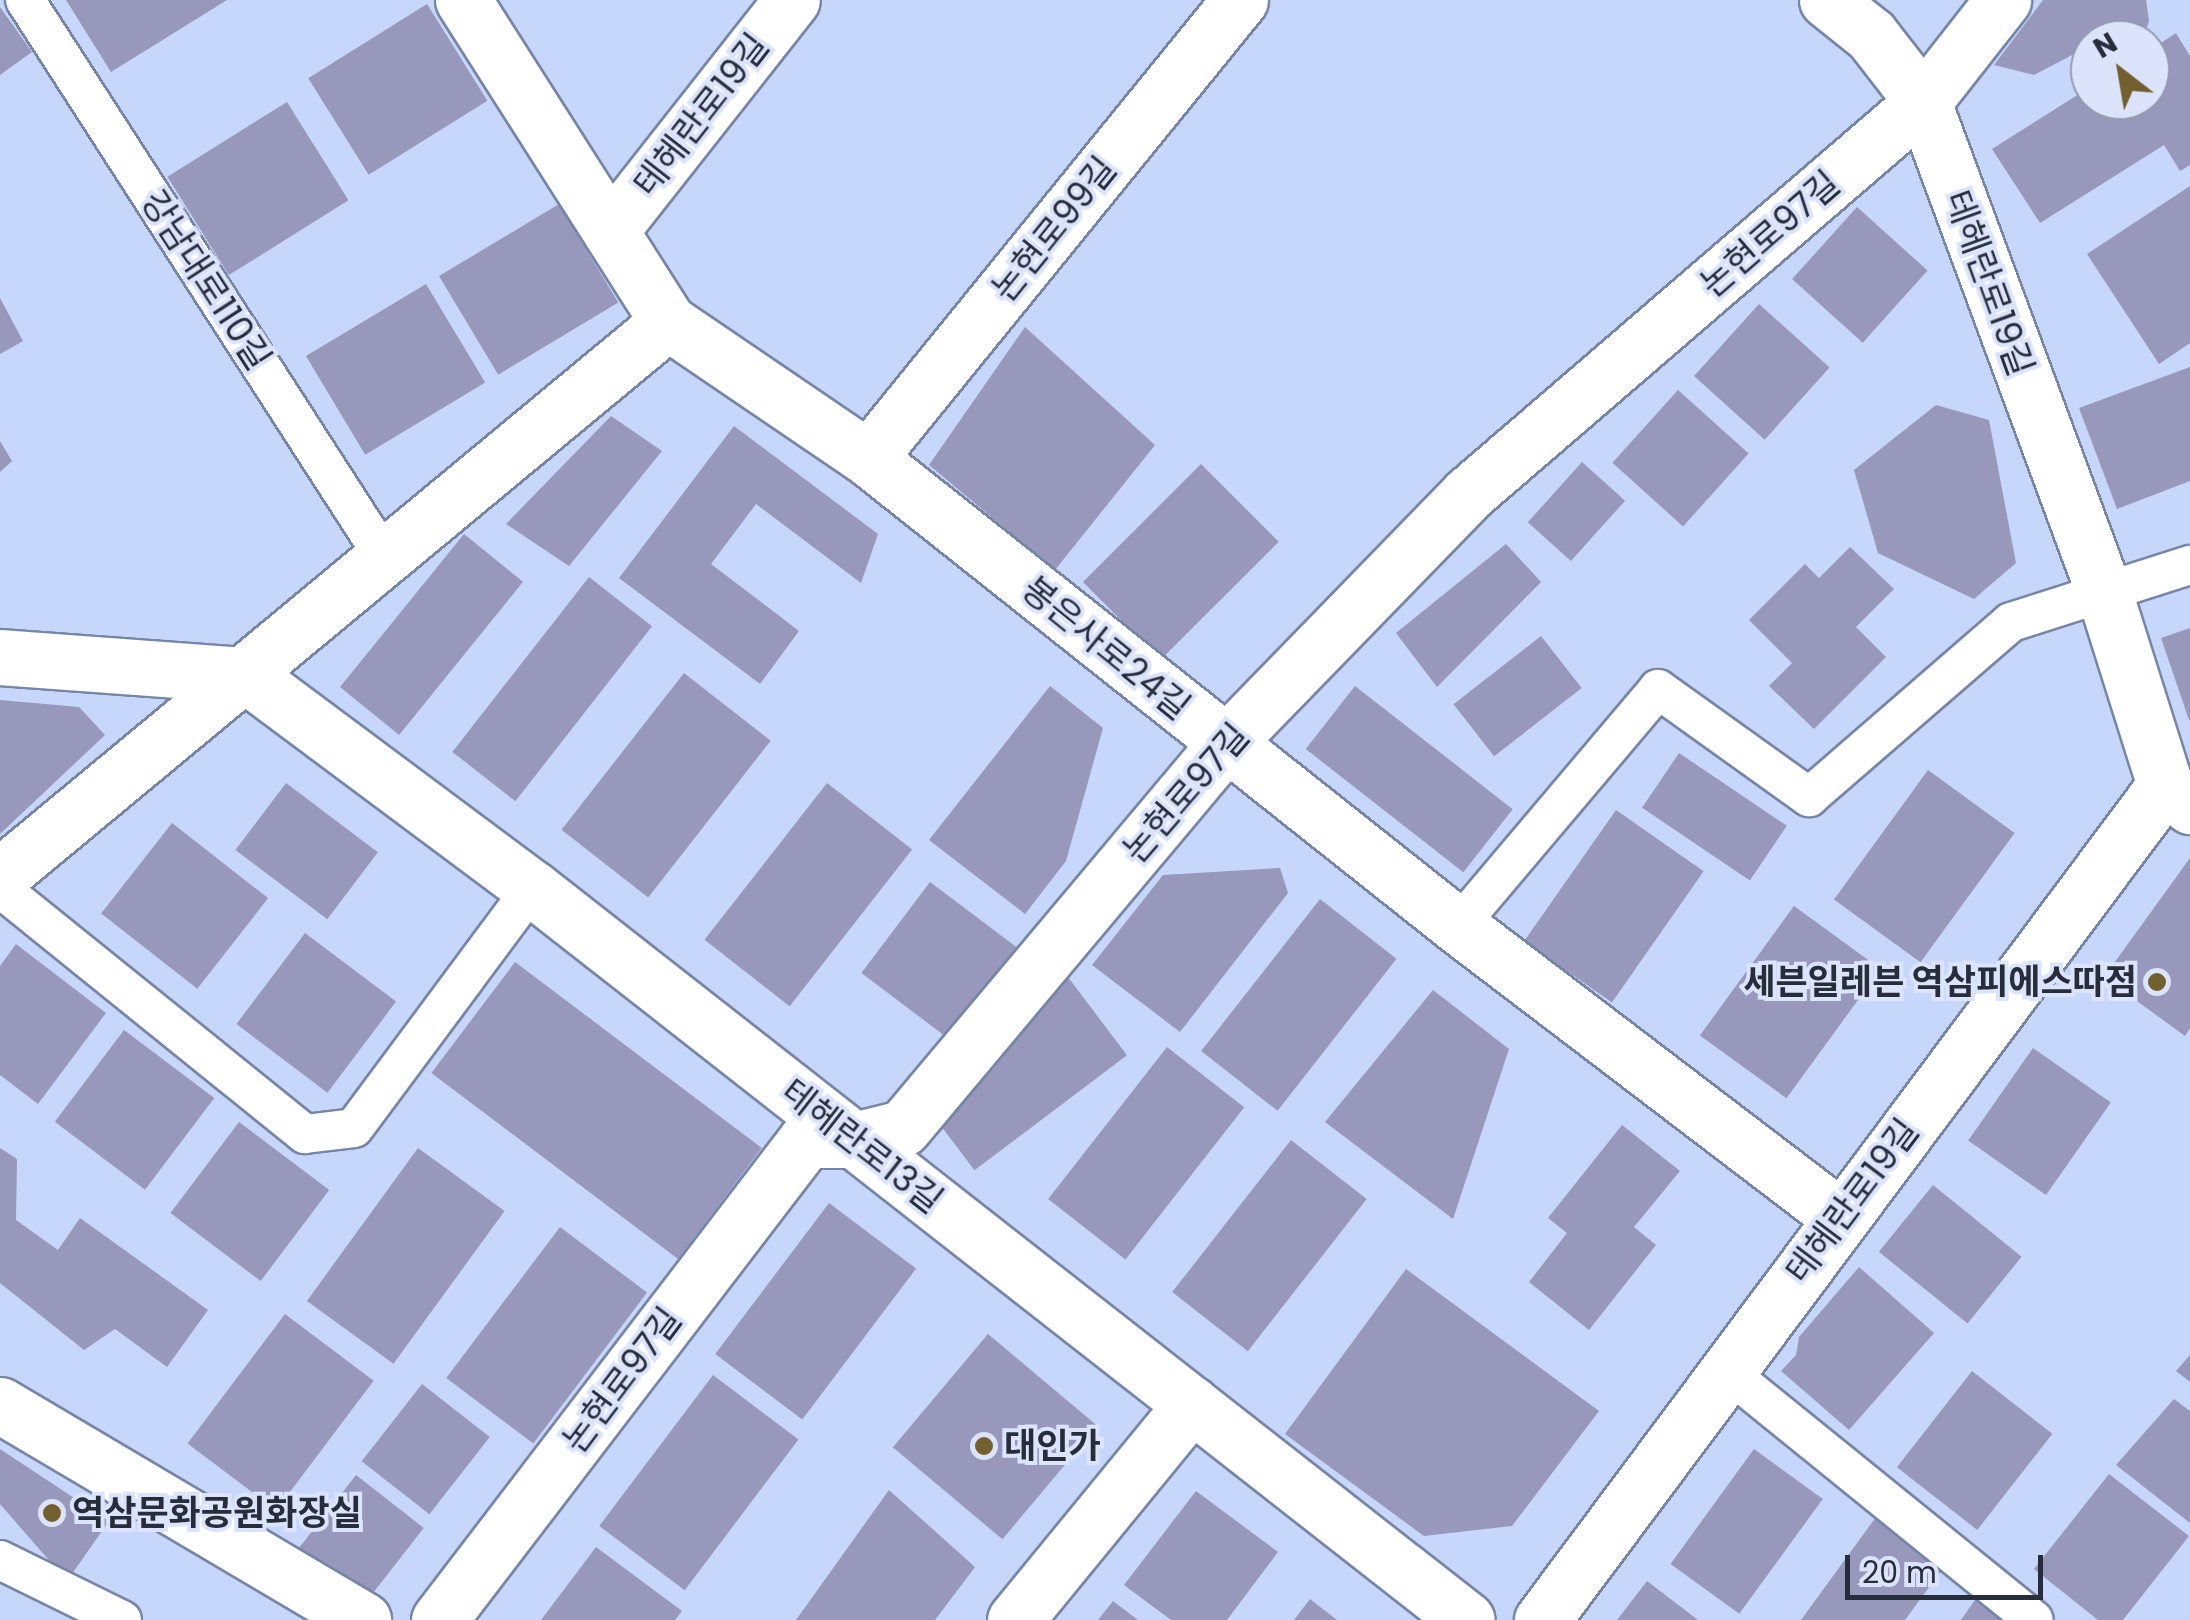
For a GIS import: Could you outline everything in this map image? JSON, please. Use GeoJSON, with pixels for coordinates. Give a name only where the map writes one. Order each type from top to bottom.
{"type":"FeatureCollection","features":[{"type":"Feature","properties":{"kind":"street","name":"봉은사로24길"},"geometry":{"type":"LineString","coordinates":[[463,0],[668,322],[868,458],[1458,926],[1840,1218]]}},
{"type":"Feature","properties":{"kind":"street","name":"테헤란로19길"},"geometry":{"type":"LineString","coordinates":[[610,231],[792,0]]}},
{"type":"Feature","properties":{"kind":"street","name":"논현로99길"},"geometry":{"type":"LineString","coordinates":[[868,458],[1240,0]]}},
{"type":"Feature","properties":{"kind":"street","name":"테헤란로19길"},"geometry":{"type":"LineString","coordinates":[[1542,1620],[1840,1218],[2178,795],[1923,102],[1871,35],[1828,0]]}},
{"type":"Feature","properties":{"kind":"street","name":"논현로97길"},"geometry":{"type":"LineString","coordinates":[[439,1620],[806,1140],[854,1140],[903,1128],[1226,743],[1468,494],[1923,102],[2003,0]]}},
{"type":"Feature","properties":{"kind":"street"},"geometry":{"type":"LineString","coordinates":[[0,876],[386,560],[668,322]]}},
{"type":"Feature","properties":{"kind":"street"},"geometry":{"type":"LineString","coordinates":[[0,657],[246,675]]}},
{"type":"Feature","properties":{"kind":"street","name":"테헤란로13길"},"geometry":{"type":"LineString","coordinates":[[246,675],[532,888],[1467,1620]]}},
{"type":"Feature","properties":{"kind":"street"},"geometry":{"type":"LineString","coordinates":[[1015,1620],[1192,1404]]}},
{"type":"Feature","properties":{"kind":"street"},"geometry":{"type":"LineString","coordinates":[[0,1405],[363,1620]]}},
{"type":"Feature","properties":{"kind":"lane","name":"강남대로110길"},"geometry":{"type":"LineString","coordinates":[[25,0],[386,560]]}},
{"type":"Feature","properties":{"kind":"lane"},"geometry":{"type":"LineString","coordinates":[[1458,926],[1658,689],[1809,797],[2011,622],[2190,565]]}},
{"type":"Feature","properties":{"kind":"lane"},"geometry":{"type":"LineString","coordinates":[[0,888],[305,1134],[354,1128],[532,888]]}},
{"type":"Feature","properties":{"kind":"lane"},"geometry":{"type":"LineString","coordinates":[[1725,1370],[2034,1620]]}},
{"type":"Feature","properties":{"kind":"lane"},"geometry":{"type":"LineString","coordinates":[[0,1560],[122,1620]]}},
{"type":"Feature","properties":{"kind":"building"},"geometry":{"type":"Polygon","coordinates":[[[66,0],[227,0],[111,72],[66,0]]]}},
{"type":"Feature","properties":{"kind":"building"},"geometry":{"type":"Polygon","coordinates":[[[2043,0],[2146,0],[2149,20],[2070,20],[2070,56],[2034,75],[1994,65],[2043,0]]]}},
{"type":"Feature","properties":{"kind":"building"},"geometry":{"type":"Polygon","coordinates":[[[427,4],[487,101],[369,175],[308,78],[427,4]]]}},
{"type":"Feature","properties":{"kind":"building"},"geometry":{"type":"Polygon","coordinates":[[[0,7],[32,52],[0,75],[0,7]]]}},
{"type":"Feature","properties":{"kind":"building"},"geometry":{"type":"Polygon","coordinates":[[[2176,33],[2190,56],[2190,165],[2180,171],[2164,145],[2040,223],[1992,149],[2070,100],[2070,120],[2170,120],[2170,37],[2176,33]]]}},
{"type":"Feature","properties":{"kind":"building"},"geometry":{"type":"Polygon","coordinates":[[[287,102],[348,200],[229,275],[167,177],[287,102]]]}},
{"type":"Feature","properties":{"kind":"building"},"geometry":{"type":"Polygon","coordinates":[[[2190,186],[2190,343],[2159,364],[2087,254],[2190,186]]]}},
{"type":"Feature","properties":{"kind":"building"},"geometry":{"type":"Polygon","coordinates":[[[559,204],[618,303],[498,375],[439,276],[559,204]]]}},
{"type":"Feature","properties":{"kind":"building"},"geometry":{"type":"Polygon","coordinates":[[[1857,207],[1928,271],[1863,343],[1792,279],[1857,207]]]}},
{"type":"Feature","properties":{"kind":"building"},"geometry":{"type":"Polygon","coordinates":[[[426,284],[485,383],[365,455],[306,356],[426,284]]]}},
{"type":"Feature","properties":{"kind":"building"},"geometry":{"type":"Polygon","coordinates":[[[0,298],[23,341],[0,354],[0,298]]]}},
{"type":"Feature","properties":{"kind":"building"},"geometry":{"type":"Polygon","coordinates":[[[1759,304],[1830,368],[1765,440],[1694,376],[1759,304]]]}},
{"type":"Feature","properties":{"kind":"building"},"geometry":{"type":"Polygon","coordinates":[[[1025,327],[1155,445],[1055,570],[929,465],[1025,327]]]}},
{"type":"Feature","properties":{"kind":"building"},"geometry":{"type":"Polygon","coordinates":[[[2190,367],[2190,481],[2117,509],[2079,408],[2190,367]]]}},
{"type":"Feature","properties":{"kind":"building"},"geometry":{"type":"Polygon","coordinates":[[[1678,390],[1749,454],[1683,526],[1612,463],[1678,390]]]}},
{"type":"Feature","properties":{"kind":"building"},"geometry":{"type":"Polygon","coordinates":[[[1936,405],[1989,420],[2016,563],[1974,599],[1878,553],[1854,470],[1936,405]]]}},
{"type":"Feature","properties":{"kind":"building"},"geometry":{"type":"Polygon","coordinates":[[[611,416],[662,451],[569,566],[506,524],[611,416]]]}},
{"type":"Feature","properties":{"kind":"building"},"geometry":{"type":"Polygon","coordinates":[[[734,426],[878,534],[861,583],[756,504],[711,564],[799,631],[760,684],[619,578],[734,426]]]}},
{"type":"Feature","properties":{"kind":"building"},"geometry":{"type":"Polygon","coordinates":[[[0,441],[12,461],[0,472],[0,441]]]}},
{"type":"Feature","properties":{"kind":"building"},"geometry":{"type":"Polygon","coordinates":[[[1582,462],[1625,501],[1571,561],[1528,522],[1582,462]]]}},
{"type":"Feature","properties":{"kind":"building"},"geometry":{"type":"Polygon","coordinates":[[[1201,464],[1279,542],[1161,660],[1083,582],[1201,464]]]}},
{"type":"Feature","properties":{"kind":"building"},"geometry":{"type":"Polygon","coordinates":[[[464,534],[523,582],[399,735],[340,687],[464,534]]]}},
{"type":"Feature","properties":{"kind":"building"},"geometry":{"type":"Polygon","coordinates":[[[1506,544],[1541,582],[1437,687],[1396,633],[1506,544]]]}},
{"type":"Feature","properties":{"kind":"building"},"geometry":{"type":"Polygon","coordinates":[[[1850,547],[1894,589],[1856,627],[1886,657],[1814,729],[1769,686],[1792,663],[1749,620],[1805,564],[1819,578],[1850,547]]]}},
{"type":"Feature","properties":{"kind":"building"},"geometry":{"type":"Polygon","coordinates":[[[589,577],[652,626],[515,801],[452,752],[589,577]]]}},
{"type":"Feature","properties":{"kind":"building"},"geometry":{"type":"Polygon","coordinates":[[[2190,628],[2190,720],[2189,720],[2161,638],[2190,628]]]}},
{"type":"Feature","properties":{"kind":"building"},"geometry":{"type":"Polygon","coordinates":[[[1541,636],[1582,688],[1494,756],[1454,704],[1541,636]]]}},
{"type":"Feature","properties":{"kind":"building"},"geometry":{"type":"Polygon","coordinates":[[[684,673],[771,741],[648,898],[561,830],[684,673]]]}},
{"type":"Feature","properties":{"kind":"building"},"geometry":{"type":"Polygon","coordinates":[[[1050,686],[1103,728],[1066,861],[1025,914],[929,840],[1050,686]]]}},
{"type":"Feature","properties":{"kind":"building"},"geometry":{"type":"Polygon","coordinates":[[[1355,686],[1513,809],[1463,872],[1306,749],[1355,686]]]}},
{"type":"Feature","properties":{"kind":"building"},"geometry":{"type":"Polygon","coordinates":[[[0,700],[79,707],[105,735],[0,834],[0,700]]]}},
{"type":"Feature","properties":{"kind":"building"},"geometry":{"type":"Polygon","coordinates":[[[1679,753],[1787,826],[1750,880],[1642,808],[1679,753]]]}},
{"type":"Feature","properties":{"kind":"building"},"geometry":{"type":"Polygon","coordinates":[[[1928,770],[2015,833],[1921,962],[1834,899],[1928,770]]]}},
{"type":"Feature","properties":{"kind":"building"},"geometry":{"type":"Polygon","coordinates":[[[286,783],[378,852],[327,919],[235,850],[286,783]]]}},
{"type":"Feature","properties":{"kind":"building"},"geometry":{"type":"Polygon","coordinates":[[[827,783],[912,849],[790,1006],[704,940],[827,783]]]}},
{"type":"Feature","properties":{"kind":"building"},"geometry":{"type":"Polygon","coordinates":[[[1616,810],[1704,871],[1612,1002],[1524,941],[1616,810]]]}},
{"type":"Feature","properties":{"kind":"building"},"geometry":{"type":"Polygon","coordinates":[[[172,823],[268,898],[197,989],[101,914],[172,823]]]}},
{"type":"Feature","properties":{"kind":"building"},"geometry":{"type":"Polygon","coordinates":[[[2190,858],[2190,1028],[2185,1036],[2104,977],[2190,858]]]}},
{"type":"Feature","properties":{"kind":"building"},"geometry":{"type":"Polygon","coordinates":[[[1280,868],[1288,893],[1180,1032],[1092,965],[1163,875],[1280,868]]]}},
{"type":"Feature","properties":{"kind":"building"},"geometry":{"type":"Polygon","coordinates":[[[930,882],[1020,950],[952,1041],[861,973],[930,882]]]}},
{"type":"Feature","properties":{"kind":"building"},"geometry":{"type":"Polygon","coordinates":[[[1320,899],[1396,959],[1278,1111],[1201,1051],[1320,899]]]}},
{"type":"Feature","properties":{"kind":"building"},"geometry":{"type":"Polygon","coordinates":[[[1794,906],[1881,969],[1787,1098],[1700,1035],[1794,906]]]}},
{"type":"Feature","properties":{"kind":"building"},"geometry":{"type":"Polygon","coordinates":[[[305,933],[396,1002],[327,1093],[236,1024],[305,933]]]}},
{"type":"Feature","properties":{"kind":"building"},"geometry":{"type":"Polygon","coordinates":[[[16,944],[106,1013],[38,1104],[0,1075],[0,966],[16,944]]]}},
{"type":"Feature","properties":{"kind":"building"},"geometry":{"type":"Polygon","coordinates":[[[515,962],[762,1148],[678,1259],[431,1073],[515,962]]]}},
{"type":"Feature","properties":{"kind":"building"},"geometry":{"type":"Polygon","coordinates":[[[1068,977],[1127,1055],[974,1170],[915,1092],[1068,977]]]}},
{"type":"Feature","properties":{"kind":"building"},"geometry":{"type":"Polygon","coordinates":[[[1433,990],[1509,1049],[1453,1219],[1325,1122],[1433,990]]]}},
{"type":"Feature","properties":{"kind":"building"},"geometry":{"type":"Polygon","coordinates":[[[124,1030],[214,1098],[145,1190],[55,1122],[124,1030]]]}},
{"type":"Feature","properties":{"kind":"building"},"geometry":{"type":"Polygon","coordinates":[[[1167,1047],[1244,1107],[1125,1259],[1048,1199],[1167,1047]]]}},
{"type":"Feature","properties":{"kind":"building"},"geometry":{"type":"Polygon","coordinates":[[[2033,1048],[2111,1102],[2046,1195],[1968,1141],[2033,1048]]]}},
{"type":"Feature","properties":{"kind":"building"},"geometry":{"type":"Polygon","coordinates":[[[239,1122],[329,1190],[261,1281],[170,1213],[239,1122]]]}},
{"type":"Feature","properties":{"kind":"building"},"geometry":{"type":"Polygon","coordinates":[[[1622,1125],[1680,1171],[1634,1227],[1656,1245],[1589,1330],[1529,1282],[1567,1233],[1548,1218],[1622,1125]]]}},
{"type":"Feature","properties":{"kind":"building"},"geometry":{"type":"Polygon","coordinates":[[[1291,1140],[1367,1199],[1248,1351],[1172,1292],[1291,1140]]]}},
{"type":"Feature","properties":{"kind":"building"},"geometry":{"type":"Polygon","coordinates":[[[0,1148],[17,1159],[16,1220],[58,1250],[80,1218],[208,1310],[167,1367],[115,1329],[84,1350],[0,1283],[0,1148]]]}},
{"type":"Feature","properties":{"kind":"building"},"geometry":{"type":"Polygon","coordinates":[[[418,1148],[505,1211],[393,1364],[307,1301],[418,1148]]]}},
{"type":"Feature","properties":{"kind":"building"},"geometry":{"type":"Polygon","coordinates":[[[1933,1185],[2022,1257],[1967,1324],[1879,1252],[1933,1185]]]}},
{"type":"Feature","properties":{"kind":"building"},"geometry":{"type":"Polygon","coordinates":[[[829,1203],[916,1269],[802,1420],[715,1354],[829,1203]]]}},
{"type":"Feature","properties":{"kind":"building"},"geometry":{"type":"Polygon","coordinates":[[[560,1227],[647,1293],[533,1444],[446,1378],[560,1227]]]}},
{"type":"Feature","properties":{"kind":"building"},"geometry":{"type":"Polygon","coordinates":[[[1859,1267],[1934,1333],[1849,1430],[1781,1371],[1796,1355],[1799,1337],[1859,1267]]]}},
{"type":"Feature","properties":{"kind":"building"},"geometry":{"type":"Polygon","coordinates":[[[1406,1269],[1599,1411],[1512,1526],[1424,1536],[1285,1434],[1406,1269]]]}},
{"type":"Feature","properties":{"kind":"building"},"geometry":{"type":"Polygon","coordinates":[[[285,1314],[374,1381],[276,1510],[188,1443],[285,1314]]]}},
{"type":"Feature","properties":{"kind":"building"},"geometry":{"type":"Polygon","coordinates":[[[988,1334],[1098,1426],[1002,1539],[893,1447],[988,1334]]]}},
{"type":"Feature","properties":{"kind":"building"},"geometry":{"type":"Polygon","coordinates":[[[2190,1355],[2190,1382],[2176,1371],[2190,1355]]]}},
{"type":"Feature","properties":{"kind":"building"},"geometry":{"type":"Polygon","coordinates":[[[1972,1371],[2052,1434],[1977,1530],[1897,1467],[1972,1371]]]}},
{"type":"Feature","properties":{"kind":"building"},"geometry":{"type":"Polygon","coordinates":[[[713,1375],[798,1439],[685,1590],[599,1526],[713,1375]]]}},
{"type":"Feature","properties":{"kind":"building"},"geometry":{"type":"Polygon","coordinates":[[[422,1384],[490,1437],[429,1514],[362,1461],[422,1384]]]}},
{"type":"Feature","properties":{"kind":"building"},"geometry":{"type":"Polygon","coordinates":[[[2174,1399],[2190,1411],[2190,1523],[2116,1465],[2174,1399]]]}},
{"type":"Feature","properties":{"kind":"building","name":"역삼문화공원화장실"},"geometry":{"type":"Polygon","coordinates":[[[0,1449],[109,1521],[67,1581],[0,1504],[0,1449]]]}},
{"type":"Feature","properties":{"kind":"building"},"geometry":{"type":"Polygon","coordinates":[[[1754,1449],[1823,1499],[1739,1614],[1671,1564],[1754,1449]]]}},
{"type":"Feature","properties":{"kind":"building"},"geometry":{"type":"Polygon","coordinates":[[[2109,1474],[2189,1536],[2123,1620],[2098,1620],[2034,1569],[2109,1474]]]}},
{"type":"Feature","properties":{"kind":"building"},"geometry":{"type":"Polygon","coordinates":[[[356,1475],[424,1528],[362,1607],[294,1554],[356,1475]]]}},
{"type":"Feature","properties":{"kind":"building"},"geometry":{"type":"Polygon","coordinates":[[[889,1490],[975,1567],[935,1620],[796,1620],[889,1490]]]}},
{"type":"Feature","properties":{"kind":"building"},"geometry":{"type":"Polygon","coordinates":[[[1196,1491],[1278,1552],[1227,1620],[1171,1620],[1124,1585],[1196,1491]]]}},
{"type":"Feature","properties":{"kind":"building"},"geometry":{"type":"Polygon","coordinates":[[[1876,1517],[1944,1567],[1905,1620],[1801,1620],[1876,1517]]]}},
{"type":"Feature","properties":{"kind":"building"},"geometry":{"type":"Polygon","coordinates":[[[596,1547],[682,1611],[675,1620],[541,1620],[596,1547]]]}},
{"type":"Feature","properties":{"kind":"building"},"geometry":{"type":"Polygon","coordinates":[[[1647,1581],[1698,1620],[1617,1620],[1647,1581]]]}},
{"type":"Feature","properties":{"kind":"building"},"geometry":{"type":"Polygon","coordinates":[[[1310,1599],[1337,1620],[1294,1620],[1310,1599]]]}},
{"type":"Feature","properties":{"kind":"building"},"geometry":{"type":"Polygon","coordinates":[[[1975,1600],[2002,1620],[1961,1620],[1975,1600]]]}},
{"type":"Feature","properties":{"kind":"building"},"geometry":{"type":"Polygon","coordinates":[[[1113,1601],[1138,1620],[1098,1620],[1113,1601]]]}},
{"type":"Feature","properties":{"kind":"place","name":"세븐일레븐 역삼피에스따점"},"geometry":{"type":"Point","coordinates":[2157,982]}},
{"type":"Feature","properties":{"kind":"place","name":"대인가"},"geometry":{"type":"Point","coordinates":[984,1446]}},
{"type":"Feature","properties":{"kind":"place","name":"역삼문화공원화장실"},"geometry":{"type":"Point","coordinates":[52,1513]}}]}
